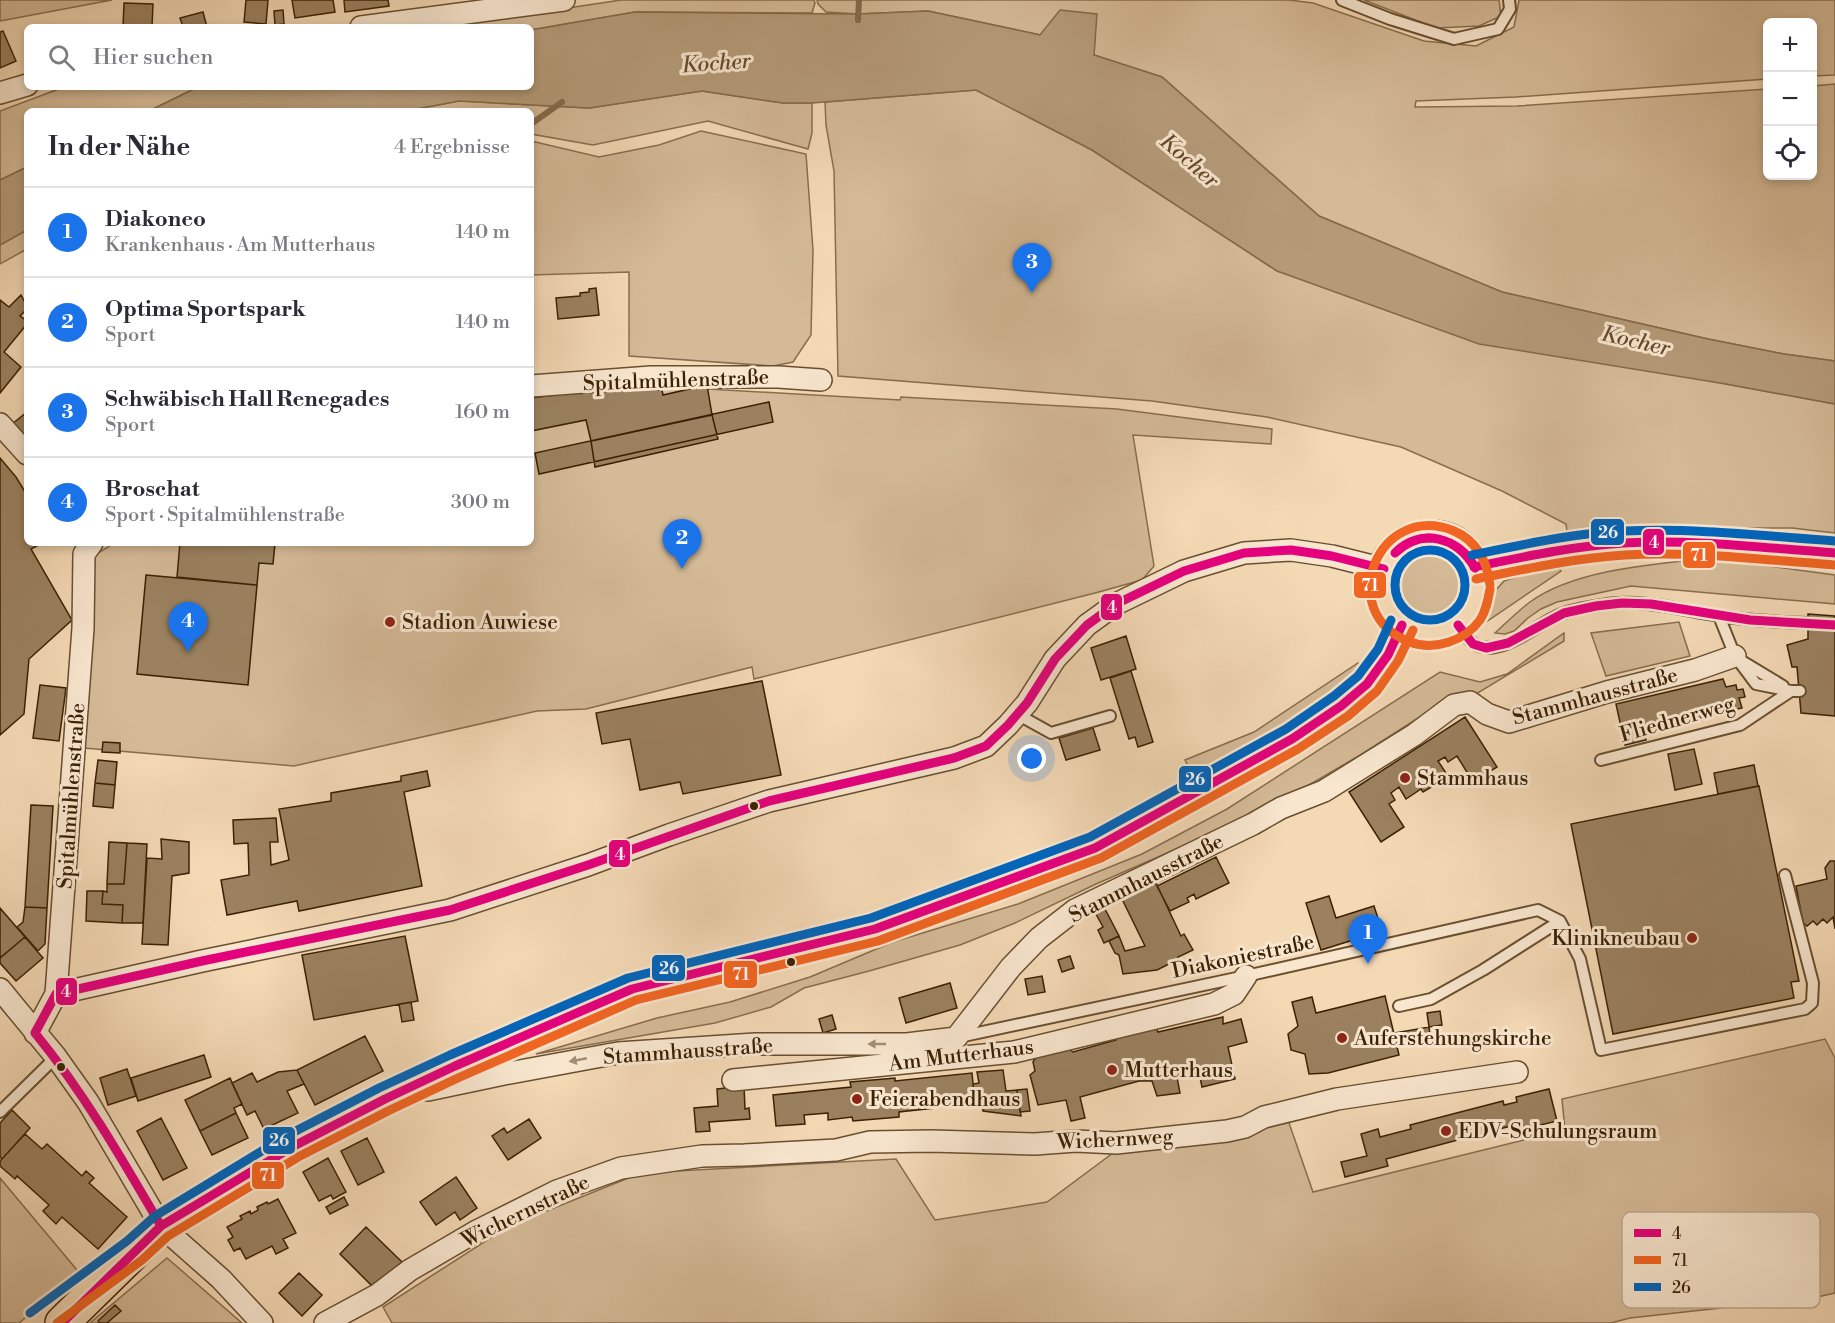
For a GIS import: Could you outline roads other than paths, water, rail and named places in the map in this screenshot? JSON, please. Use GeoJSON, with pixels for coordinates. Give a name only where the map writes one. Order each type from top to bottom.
{"type":"FeatureCollection","features":[{"type":"Feature","properties":{"kind":"main road"},"geometry":{"type":"LineString","coordinates":[[1422,538],[1439,538],[1460,548],[1474,567],[1478,587],[1470,612],[1458,625],[1441,632],[1421,633],[1402,625],[1389,611],[1382,596],[1384,569],[1392,554],[1406,543],[1422,538]]}},
{"type":"Feature","properties":{"kind":"main road"},"geometry":{"type":"LineString","coordinates":[[1474,567],[1564,550],[1624,543],[1689,542],[1835,553]]}},
{"type":"Feature","properties":{"kind":"main road"},"geometry":{"type":"LineString","coordinates":[[63,1323],[161,1226],[294,1146],[455,1066],[632,989],[874,929],[1095,848],[1292,740],[1341,706],[1367,684],[1388,655],[1402,625]]}},
{"type":"Feature","properties":{"kind":"main road"},"geometry":{"type":"LineString","coordinates":[[37,1323],[135,1250]]}},
{"type":"Feature","properties":{"kind":"street"},"geometry":{"type":"LineString","coordinates":[[384,24],[564,0]]}},
{"type":"Feature","properties":{"kind":"street"},"geometry":{"type":"LineString","coordinates":[[0,93],[24,86]]}},
{"type":"Feature","properties":{"kind":"street","name":"Spitalmühlenstraße"},"geometry":{"type":"LineString","coordinates":[[534,386],[651,377],[778,377],[821,380]]}},
{"type":"Feature","properties":{"kind":"street"},"geometry":{"type":"LineString","coordinates":[[0,424],[24,451]]}},
{"type":"Feature","properties":{"kind":"street","name":"Spitalmühlenstraße"},"geometry":{"type":"LineString","coordinates":[[36,1033],[56,994],[83,628],[85,546]]}},
{"type":"Feature","properties":{"kind":"street"},"geometry":{"type":"LineString","coordinates":[[56,994],[202,961],[450,910],[588,865],[769,801],[954,758],[986,746],[1027,703],[1055,659],[1087,626],[1116,604],[1184,571],[1244,553],[1291,550],[1332,556],[1384,569]]}},
{"type":"Feature","properties":{"kind":"street","name":"Stammhausstraße"},"geometry":{"type":"LineString","coordinates":[[385,1100],[504,1074],[618,1053],[755,1044],[906,1044],[956,1038],[1011,967],[1039,938],[1075,910],[1253,824],[1281,808],[1324,791],[1414,735],[1454,705],[1470,702],[1486,714],[1509,722],[1607,692],[1695,670],[1735,656]]}},
{"type":"Feature","properties":{"kind":"street","name":"Am Mutterhaus"},"geometry":{"type":"LineString","coordinates":[[733,1080],[1014,1052],[1214,1004],[1234,994],[1246,976]]}},
{"type":"Feature","properties":{"kind":"street"},"geometry":{"type":"LineString","coordinates":[[0,989],[56,1057],[88,1102],[161,1226],[221,1279],[262,1323]]}},
{"type":"Feature","properties":{"kind":"street","name":"Wichernweg"},"geometry":{"type":"LineString","coordinates":[[744,1155],[836,1149],[870,1142],[1035,1144],[1076,1141],[1116,1143],[1227,1131],[1264,1117],[1337,1100],[1517,1072]]}},
{"type":"Feature","properties":{"kind":"street","name":"Wichernstraße"},"geometry":{"type":"LineString","coordinates":[[325,1323],[377,1295],[410,1270],[476,1232],[557,1191],[621,1168],[702,1156],[744,1155]]}},
{"type":"Feature","properties":{"kind":"lane"},"geometry":{"type":"LineString","coordinates":[[1342,0],[1390,19],[1454,39],[1498,29],[1510,9],[1509,0]]}},
{"type":"Feature","properties":{"kind":"lane"},"geometry":{"type":"LineString","coordinates":[[1458,625],[1473,644],[1500,648],[1561,614],[1608,604],[1643,603],[1719,616],[1808,623]]}},
{"type":"Feature","properties":{"kind":"lane"},"geometry":{"type":"LineString","coordinates":[[1719,616],[1735,656]]}},
{"type":"Feature","properties":{"kind":"lane","name":"Fliednerweg"},"geometry":{"type":"LineString","coordinates":[[1601,760],[1740,725],[1795,691],[1756,684],[1735,656]]}},
{"type":"Feature","properties":{"kind":"lane"},"geometry":{"type":"LineString","coordinates":[[1017,714],[1051,733],[1110,716]]}},
{"type":"Feature","properties":{"kind":"lane"},"geometry":{"type":"LineString","coordinates":[[1399,1006],[1431,999],[1483,970],[1560,921],[1580,959],[1601,1050],[1805,1009],[1812,1003],[1813,984],[1785,875]]}},
{"type":"Feature","properties":{"kind":"lane","name":"Diakoniestraße"},"geometry":{"type":"LineString","coordinates":[[956,1038],[1538,910],[1560,921]]}},
{"type":"Feature","properties":{"kind":"lane"},"geometry":{"type":"LineString","coordinates":[[0,1112],[56,1057]]}},
{"type":"Feature","properties":{"kind":"water","name":"Kocher"},"geometry":{"type":"Polygon","coordinates":[[[1060,10],[1097,14],[1094,55],[1162,77],[1319,216],[1502,292],[1708,339],[1784,354],[1835,361],[1835,404],[1479,344],[1277,271],[1092,150],[976,90],[812,103],[783,103],[702,91],[589,108],[459,101],[422,108],[155,108],[192,90],[534,90],[534,29],[635,12],[858,14],[928,11],[1040,35],[1060,10]]]}},
{"type":"Feature","properties":{"kind":"water"},"geometry":{"type":"Polygon","coordinates":[[[24,168],[24,232],[0,245],[0,180],[24,168]]]}},
{"type":"Feature","properties":{"kind":"waterway"},"geometry":{"type":"LineString","coordinates":[[858,20],[859,0]]}},
{"type":"Feature","properties":{"kind":"waterway"},"geometry":{"type":"LineString","coordinates":[[534,122],[562,102]]}},
{"type":"Feature","properties":{"kind":"place","name":"Schwäbisch Hall Renegades"},"geometry":{"type":"Point","coordinates":[1032,293]}},
{"type":"Feature","properties":{"kind":"place","name":"Optima Sportspark"},"geometry":{"type":"Point","coordinates":[682,569]}},
{"type":"Feature","properties":{"kind":"place","name":"Stadion Auwiese"},"geometry":{"type":"Point","coordinates":[390,622]}},
{"type":"Feature","properties":{"kind":"place","name":"Broschat"},"geometry":{"type":"Point","coordinates":[188,652]}},
{"type":"Feature","properties":{"kind":"place","name":"Stammhaus"},"geometry":{"type":"Point","coordinates":[1405,778]}},
{"type":"Feature","properties":{"kind":"place","name":"Klinikneubau"},"geometry":{"type":"Point","coordinates":[1692,938]}},
{"type":"Feature","properties":{"kind":"place","name":"Diakoneo"},"geometry":{"type":"Point","coordinates":[1368,964]}},
{"type":"Feature","properties":{"kind":"place","name":"Auferstehungskirche"},"geometry":{"type":"Point","coordinates":[1342,1038]}},
{"type":"Feature","properties":{"kind":"place","name":"Mutterhaus"},"geometry":{"type":"Point","coordinates":[1112,1070]}},
{"type":"Feature","properties":{"kind":"place","name":"Feierabendhaus"},"geometry":{"type":"Point","coordinates":[857,1099]}},
{"type":"Feature","properties":{"kind":"place","name":"EDV-Schulungsraum"},"geometry":{"type":"Point","coordinates":[1446,1131]}}]}
